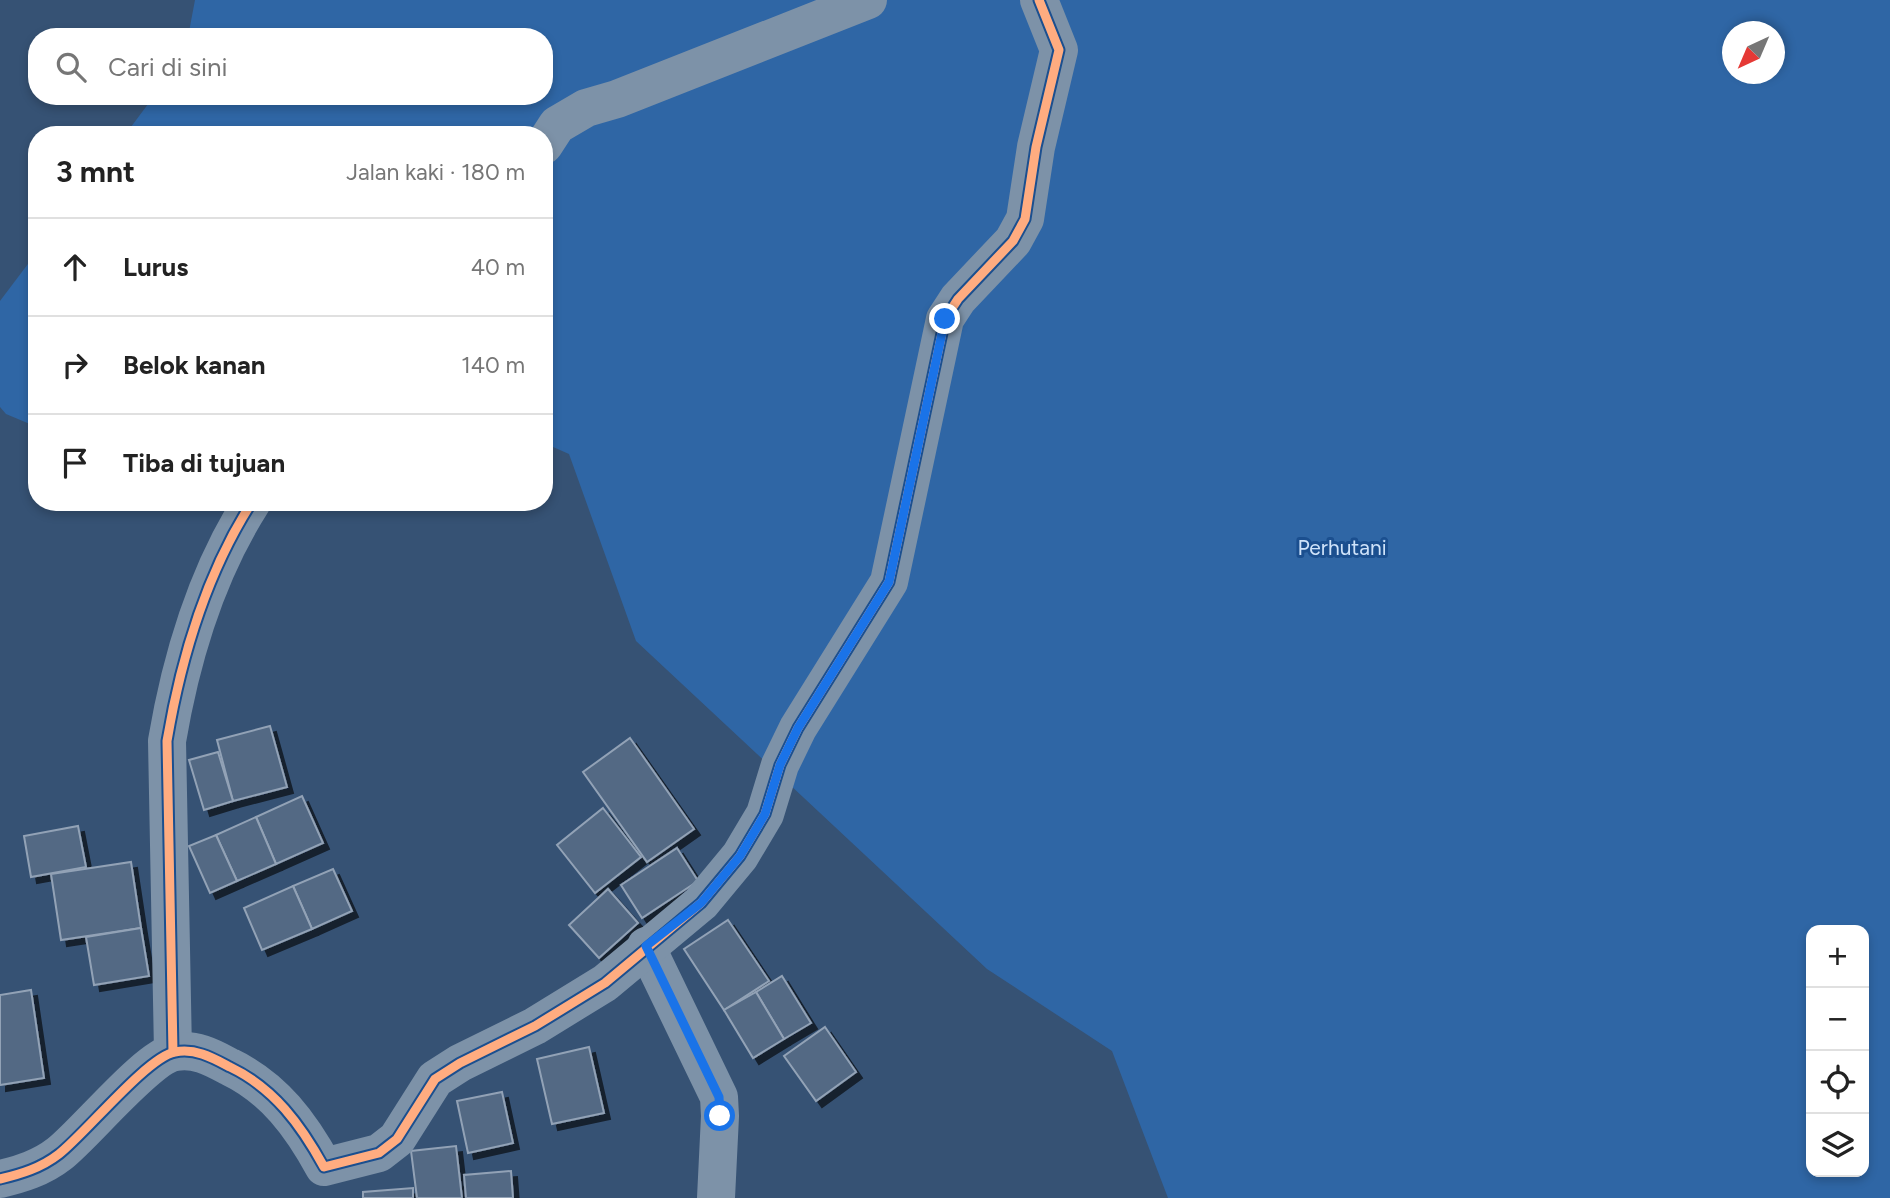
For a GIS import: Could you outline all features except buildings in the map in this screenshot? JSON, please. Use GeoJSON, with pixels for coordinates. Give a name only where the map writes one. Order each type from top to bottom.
{"type":"FeatureCollection","features":[{"type":"Feature","properties":{"kind":"street"},"geometry":{"type":"LineString","coordinates":[[553,131],[557,125],[586,108],[617,100],[868,0]]}},
{"type":"Feature","properties":{"kind":"street"},"geometry":{"type":"LineString","coordinates":[[0,1179],[37,1167],[59,1154],[150,1066],[173,1052],[202,1052],[241,1072],[275,1097],[305,1133],[323,1182],[379,1153],[397,1139],[435,1079],[460,1063],[535,1026],[605,983],[646,946],[701,903],[740,856],[765,814],[780,765],[798,728],[889,582],[945,319],[958,299],[1013,241],[1025,219],[1036,147],[1059,50],[1039,0]]}},
{"type":"Feature","properties":{"kind":"street"},"geometry":{"type":"LineString","coordinates":[[173,1052],[167,741],[175,693],[197,616],[235,529],[246,511]]}},
{"type":"Feature","properties":{"kind":"street"},"geometry":{"type":"LineString","coordinates":[[646,946],[719,1097],[716,1198]]}},
{"type":"Feature","properties":{"kind":"green space","name":"Perhutani"},"geometry":{"type":"Polygon","coordinates":[[[195,0],[1890,0],[1890,1198],[1168,1198],[1112,1051],[987,969],[636,641],[569,454],[553,447],[553,126],[132,126],[147,105],[553,105],[553,28],[190,28],[195,0]]]}},
{"type":"Feature","properties":{"kind":"green space"},"geometry":{"type":"Polygon","coordinates":[[[28,264],[28,423],[6,414],[0,407],[0,301],[28,264]]]}},
{"type":"Feature","properties":{"kind":"cycle path"},"geometry":{"type":"LineString","coordinates":[[0,1179],[31,1170],[52,1159],[149,1067],[163,1057],[183,1051],[211,1057],[260,1086],[296,1122],[324,1167],[379,1153],[397,1139],[435,1079],[460,1063],[535,1026],[605,983],[701,903],[740,856],[765,814],[780,765],[798,728],[889,582],[945,319],[958,299],[1013,241],[1025,219],[1036,147],[1059,50],[1039,0]]}},
{"type":"Feature","properties":{"kind":"cycle path"},"geometry":{"type":"LineString","coordinates":[[173,1052],[167,741],[180,679],[198,617],[221,558],[247,511]]}},
{"type":"Feature","properties":{"kind":"route"},"geometry":{"type":"LineString","coordinates":[[720,1116],[719,1097],[646,946],[701,903],[740,856],[765,814],[780,765],[798,728],[889,582],[945,319]]}}]}
